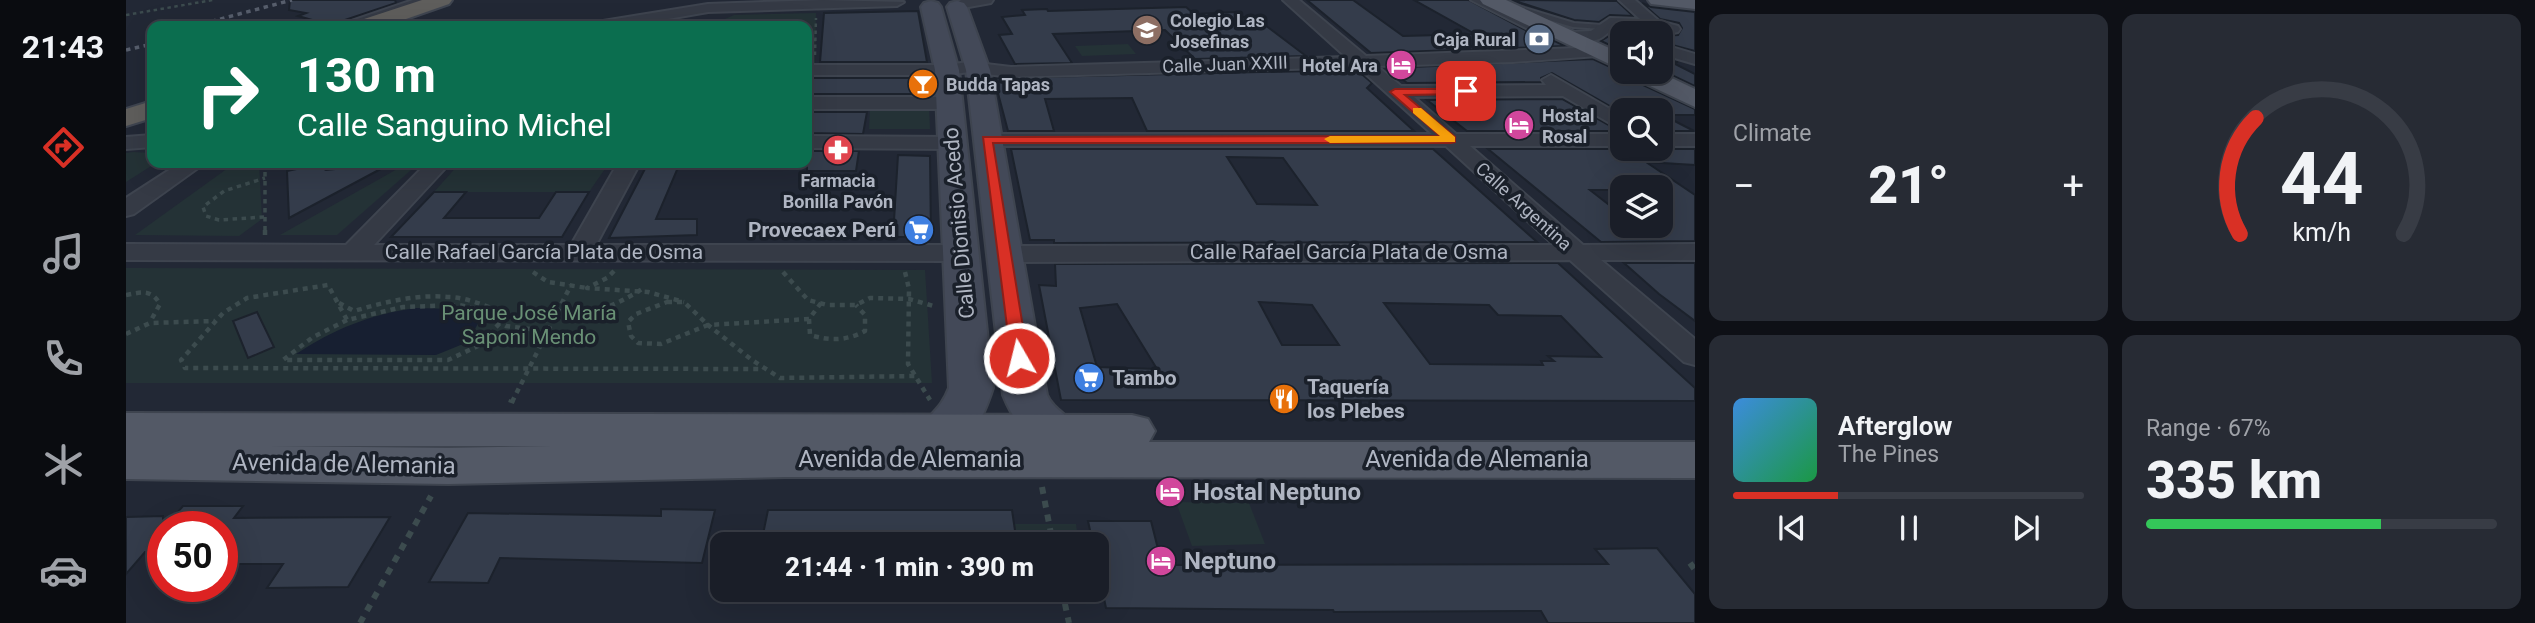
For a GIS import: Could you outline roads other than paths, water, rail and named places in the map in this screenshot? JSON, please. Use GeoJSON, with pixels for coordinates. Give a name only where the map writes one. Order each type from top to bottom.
{"type":"FeatureCollection","features":[{"type":"Feature","properties":{"kind":"highway"},"geometry":{"type":"LineString","coordinates":[[384,21],[451,2]]}},
{"type":"Feature","properties":{"kind":"highway"},"geometry":{"type":"LineString","coordinates":[[411,21],[451,2]]}},
{"type":"Feature","properties":{"kind":"highway"},"geometry":{"type":"LineString","coordinates":[[126,105],[147,98]]}},
{"type":"Feature","properties":{"kind":"highway"},"geometry":{"type":"LineString","coordinates":[[126,118],[147,111]]}},
{"type":"Feature","properties":{"kind":"main road"},"geometry":{"type":"LineString","coordinates":[[1489,0],[1579,34]]}},
{"type":"Feature","properties":{"kind":"main road"},"geometry":{"type":"LineString","coordinates":[[1658,0],[1695,3]]}},
{"type":"Feature","properties":{"kind":"main road","name":"Calle Dionisio Acedo"},"geometry":{"type":"LineString","coordinates":[[937,415],[961,415],[971,388],[947,70],[948,2]]}},
{"type":"Feature","properties":{"kind":"main road","name":"Calle Dionisio Acedo"},"geometry":{"type":"LineString","coordinates":[[948,2],[978,70],[1025,395],[1031,411],[1042,423],[1054,449]]}},
{"type":"Feature","properties":{"kind":"main road"},"geometry":{"type":"LineString","coordinates":[[1510,4],[1579,34],[1610,53]]}},
{"type":"Feature","properties":{"kind":"main road"},"geometry":{"type":"LineString","coordinates":[[1668,84],[1695,96]]}},
{"type":"Feature","properties":{"kind":"main road"},"geometry":{"type":"LineString","coordinates":[[1672,84],[1695,96]]}},
{"type":"Feature","properties":{"kind":"main road"},"geometry":{"type":"LineString","coordinates":[[971,388],[979,417],[1010,440],[1054,449]]}},
{"type":"Feature","properties":{"kind":"main road"},"geometry":{"type":"LineString","coordinates":[[786,459],[968,449],[983,443],[1015,414],[1025,395]]}},
{"type":"Feature","properties":{"kind":"main road","name":"Avenida de Alemania"},"geometry":{"type":"LineString","coordinates":[[126,429],[937,415],[997,430]]}},
{"type":"Feature","properties":{"kind":"main road","name":"Avenida de Alemania"},"geometry":{"type":"LineString","coordinates":[[126,461],[448,466],[1695,434]]}},
{"type":"Feature","properties":{"kind":"main road","name":"Avenida de Alemania"},"geometry":{"type":"LineString","coordinates":[[1054,449],[1695,460]]}},
{"type":"Feature","properties":{"kind":"street","name":"Calle Argentina"},"geometry":{"type":"LineString","coordinates":[[1290,0],[1362,60],[1573,251],[1695,355]]}},
{"type":"Feature","properties":{"kind":"street"},"geometry":{"type":"LineString","coordinates":[[1626,0],[1656,21]]}},
{"type":"Feature","properties":{"kind":"street"},"geometry":{"type":"LineString","coordinates":[[639,21],[755,5],[948,2]]}},
{"type":"Feature","properties":{"kind":"street"},"geometry":{"type":"LineString","coordinates":[[676,21],[703,12]]}},
{"type":"Feature","properties":{"kind":"street"},"geometry":{"type":"LineString","coordinates":[[1579,34],[1610,24]]}},
{"type":"Feature","properties":{"kind":"street","name":"Calle Juan XXIII"},"geometry":{"type":"LineString","coordinates":[[812,70],[947,70],[968,74],[978,70],[1011,72],[1513,57],[1579,34]]}},
{"type":"Feature","properties":{"kind":"street"},"geometry":{"type":"LineString","coordinates":[[1579,34],[1610,37]]}},
{"type":"Feature","properties":{"kind":"street"},"geometry":{"type":"LineString","coordinates":[[1673,53],[1695,59]]}},
{"type":"Feature","properties":{"kind":"street"},"geometry":{"type":"LineString","coordinates":[[1513,57],[1610,116]]}},
{"type":"Feature","properties":{"kind":"street"},"geometry":{"type":"LineString","coordinates":[[1395,92],[1568,90]]}},
{"type":"Feature","properties":{"kind":"street"},"geometry":{"type":"LineString","coordinates":[[812,103],[949,103]]}},
{"type":"Feature","properties":{"kind":"street"},"geometry":{"type":"LineString","coordinates":[[987,140],[1610,140]]}},
{"type":"Feature","properties":{"kind":"street"},"geometry":{"type":"LineString","coordinates":[[1673,140],[1695,140]]}},
{"type":"Feature","properties":{"kind":"street"},"geometry":{"type":"LineString","coordinates":[[126,143],[147,141]]}},
{"type":"Feature","properties":{"kind":"street"},"geometry":{"type":"LineString","coordinates":[[812,142],[952,143]]}},
{"type":"Feature","properties":{"kind":"street"},"geometry":{"type":"LineString","coordinates":[[126,209],[187,168]]}},
{"type":"Feature","properties":{"kind":"street"},"geometry":{"type":"LineString","coordinates":[[353,252],[434,168]]}},
{"type":"Feature","properties":{"kind":"street"},"geometry":{"type":"LineString","coordinates":[[580,251],[626,168]]}},
{"type":"Feature","properties":{"kind":"street","name":"Calle Rafael García Plata de Osma"},"geometry":{"type":"LineString","coordinates":[[126,252],[962,254],[984,265],[1003,255],[1695,252]]}},
{"type":"Feature","properties":{"kind":"lane"},"geometry":{"type":"LineString","coordinates":[[356,21],[420,0]]}},
{"type":"Feature","properties":{"kind":"lane"},"geometry":{"type":"LineString","coordinates":[[1475,0],[1533,28],[1579,34]]}},
{"type":"Feature","properties":{"kind":"water"},"geometry":{"type":"Polygon","coordinates":[[[416,308],[453,309],[481,318],[468,342],[436,355],[296,354],[353,324],[416,308]]]}},
{"type":"Feature","properties":{"kind":"railway"},"geometry":{"type":"LineString","coordinates":[[213,21],[292,0]]}},
{"type":"Feature","properties":{"kind":"railway"},"geometry":{"type":"LineString","coordinates":[[126,50],[147,45]]}},
{"type":"Feature","properties":{"kind":"place","name":"Colegio Las Josefinas"},"geometry":{"type":"Point","coordinates":[1147,30]}},
{"type":"Feature","properties":{"kind":"place","name":"Caja Rural"},"geometry":{"type":"Point","coordinates":[1539,39]}},
{"type":"Feature","properties":{"kind":"place","name":"Hotel Ara"},"geometry":{"type":"Point","coordinates":[1401,65]}},
{"type":"Feature","properties":{"kind":"place","name":"Budda Tapas"},"geometry":{"type":"Point","coordinates":[923,84]}},
{"type":"Feature","properties":{"kind":"place","name":"Hostal Rosal"},"geometry":{"type":"Point","coordinates":[1519,125]}},
{"type":"Feature","properties":{"kind":"place","name":"Farmacia Bonilla Pavón"},"geometry":{"type":"Point","coordinates":[838,150]}},
{"type":"Feature","properties":{"kind":"place","name":"Provecaex Perú"},"geometry":{"type":"Point","coordinates":[919,230]}},
{"type":"Feature","properties":{"kind":"place","name":"Tambo"},"geometry":{"type":"Point","coordinates":[1089,378]}},
{"type":"Feature","properties":{"kind":"place","name":"Taquería los Plebes"},"geometry":{"type":"Point","coordinates":[1284,399]}},
{"type":"Feature","properties":{"kind":"place","name":"Hostal Neptuno"},"geometry":{"type":"Point","coordinates":[1170,492]}},
{"type":"Feature","properties":{"kind":"place","name":"Neptuno"},"geometry":{"type":"Point","coordinates":[1161,561]}},
{"type":"Feature","properties":{"kind":"park label","name":"Parque José María Saponi Mendo"},"geometry":{"type":"Point","coordinates":[529,325]}}]}
